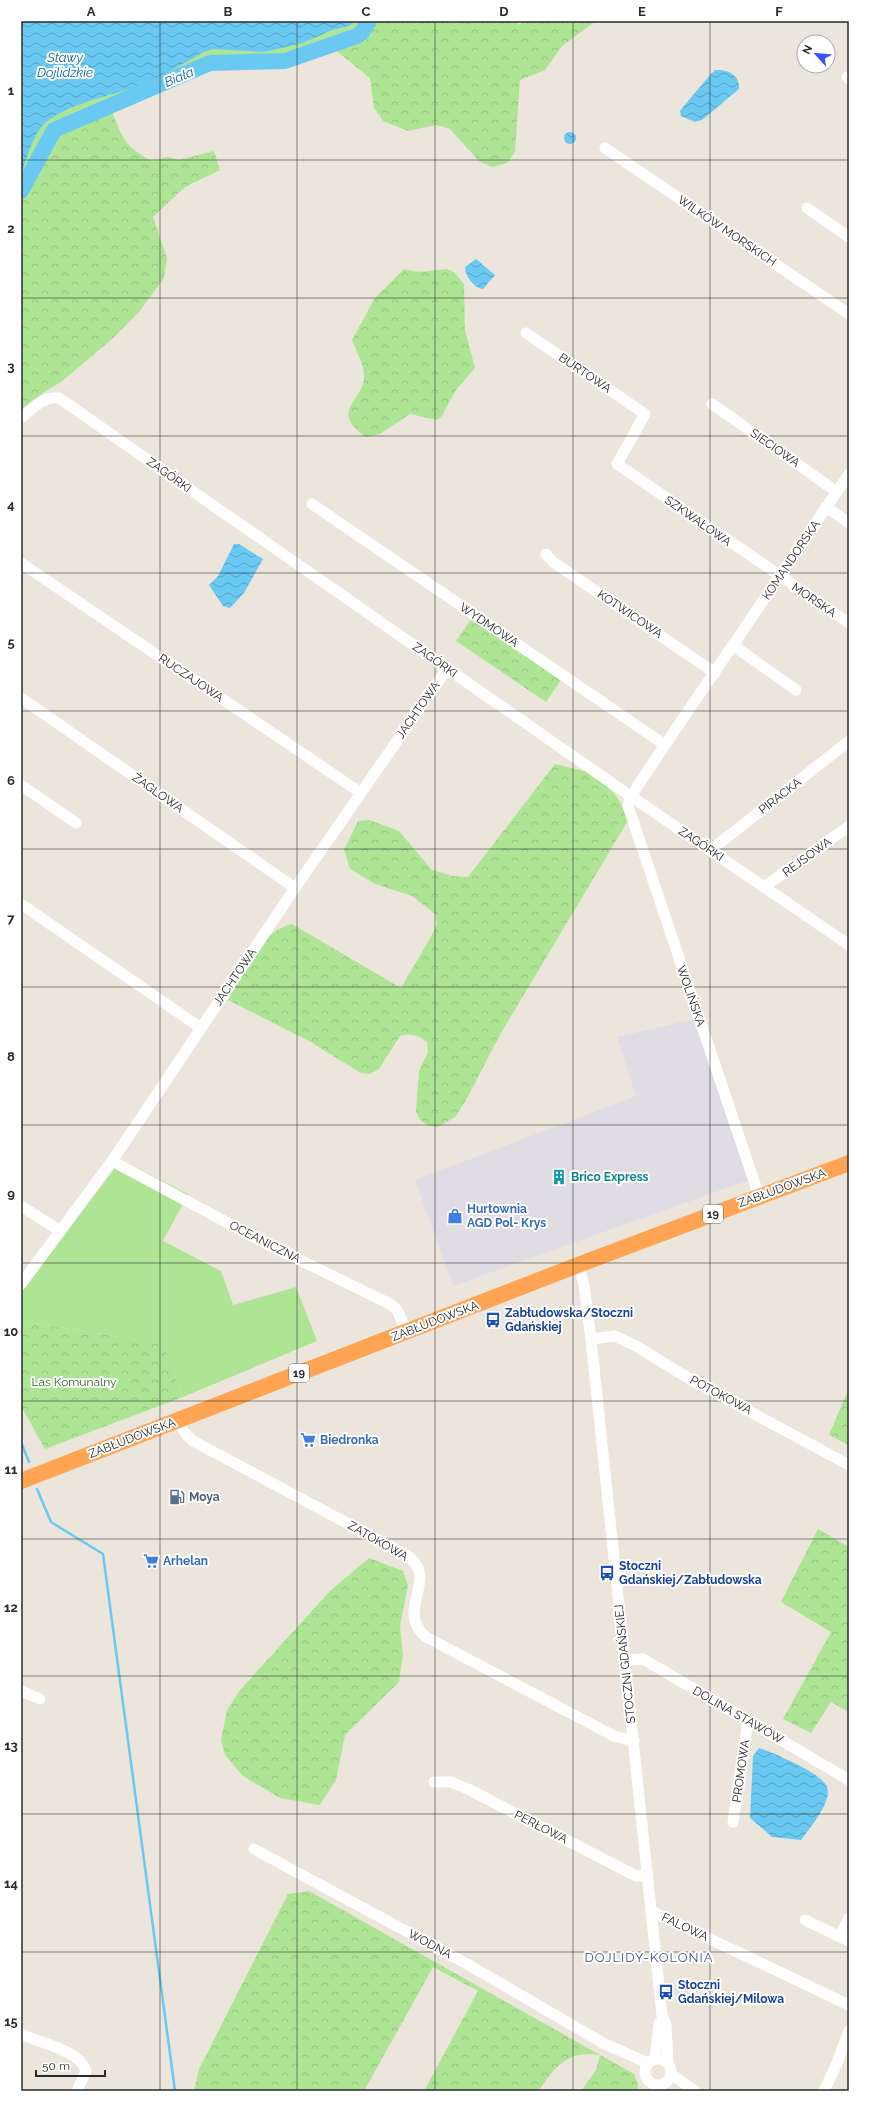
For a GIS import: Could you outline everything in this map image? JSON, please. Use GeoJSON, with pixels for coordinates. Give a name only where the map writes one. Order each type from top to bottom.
{"type":"FeatureCollection","features":[{"type":"Feature","properties":{"kind":"highway","name":"ZABŁUDOWSKA"},"geometry":{"type":"LineString","coordinates":[[21,1481],[762,1195],[849,1163]]}},
{"type":"Feature","properties":{"kind":"street","name":"WILKÓW MORSKICH"},"geometry":{"type":"LineString","coordinates":[[605,148],[849,314]]}},
{"type":"Feature","properties":{"kind":"street"},"geometry":{"type":"LineString","coordinates":[[807,208],[849,237]]}},
{"type":"Feature","properties":{"kind":"street","name":"BURTOWA"},"geometry":{"type":"LineString","coordinates":[[526,333],[645,414],[617,464]]}},
{"type":"Feature","properties":{"kind":"street","name":"ZAGÓRKI"},"geometry":{"type":"LineString","coordinates":[[21,418],[43,399],[50,397],[59,398],[447,669],[849,945]]}},
{"type":"Feature","properties":{"kind":"street","name":"SIECIOWA"},"geometry":{"type":"LineString","coordinates":[[712,404],[837,492]]}},
{"type":"Feature","properties":{"kind":"street","name":"SZKWAŁOWA"},"geometry":{"type":"LineString","coordinates":[[617,464],[780,577]]}},
{"type":"Feature","properties":{"kind":"street","name":"KOMANDORSKA"},"geometry":{"type":"LineString","coordinates":[[631,796],[849,474]]}},
{"type":"Feature","properties":{"kind":"street","name":"WYDMOWA"},"geometry":{"type":"LineString","coordinates":[[312,504],[665,745]]}},
{"type":"Feature","properties":{"kind":"street"},"geometry":{"type":"LineString","coordinates":[[826,507],[849,522]]}},
{"type":"Feature","properties":{"kind":"street","name":"KOTWICOWA"},"geometry":{"type":"LineString","coordinates":[[546,554],[553,562],[715,673]]}},
{"type":"Feature","properties":{"kind":"street","name":"RUCZAJOWA"},"geometry":{"type":"LineString","coordinates":[[21,563],[360,793]]}},
{"type":"Feature","properties":{"kind":"street","name":"MORSKA"},"geometry":{"type":"LineString","coordinates":[[780,577],[849,623]]}},
{"type":"Feature","properties":{"kind":"street"},"geometry":{"type":"LineString","coordinates":[[734,646],[796,690]]}},
{"type":"Feature","properties":{"kind":"street","name":"JACHTOWA"},"geometry":{"type":"LineString","coordinates":[[21,1284],[112,1161],[295,888],[447,669]]}},
{"type":"Feature","properties":{"kind":"street","name":"ŻAGLOWA"},"geometry":{"type":"LineString","coordinates":[[21,698],[295,888]]}},
{"type":"Feature","properties":{"kind":"street","name":"PIRACKA"},"geometry":{"type":"LineString","coordinates":[[711,850],[849,741]]}},
{"type":"Feature","properties":{"kind":"street"},"geometry":{"type":"LineString","coordinates":[[21,785],[76,823]]}},
{"type":"Feature","properties":{"kind":"street","name":"WOLIŃSKA"},"geometry":{"type":"LineString","coordinates":[[631,796],[628,806],[630,814],[756,1187],[762,1195]]}},
{"type":"Feature","properties":{"kind":"street","name":"REJSOWA"},"geometry":{"type":"LineString","coordinates":[[764,888],[849,826]]}},
{"type":"Feature","properties":{"kind":"street"},"geometry":{"type":"LineString","coordinates":[[21,904],[201,1028]]}},
{"type":"Feature","properties":{"kind":"street","name":"OCEANICZNA"},"geometry":{"type":"LineString","coordinates":[[112,1161],[269,1245],[390,1304],[397,1310],[407,1332]]}},
{"type":"Feature","properties":{"kind":"street"},"geometry":{"type":"LineString","coordinates":[[21,1206],[60,1232]]}},
{"type":"Feature","properties":{"kind":"street","name":"STOCZNI GDAŃSKIEJ"},"geometry":{"type":"LineString","coordinates":[[578,1266],[584,1284],[591,1339],[662,2015],[666,2025],[665,2079]]}},
{"type":"Feature","properties":{"kind":"street","name":"POTOKOWA"},"geometry":{"type":"LineString","coordinates":[[591,1339],[615,1336],[636,1346],[693,1381],[849,1465]]}},
{"type":"Feature","properties":{"kind":"street","name":"ZATOKOWA"},"geometry":{"type":"LineString","coordinates":[[178,1420],[185,1433],[193,1441],[403,1553],[415,1563],[420,1573],[413,1621],[417,1630],[426,1637],[614,1736],[634,1741]]}},
{"type":"Feature","properties":{"kind":"street","name":"DOLINA STAWÓW"},"geometry":{"type":"LineString","coordinates":[[625,1660],[643,1659],[849,1780]]}},
{"type":"Feature","properties":{"kind":"street"},"geometry":{"type":"LineString","coordinates":[[21,1691],[40,1698]]}},
{"type":"Feature","properties":{"kind":"street","name":"PROMOWA"},"geometry":{"type":"LineString","coordinates":[[734,1822],[748,1720]]}},
{"type":"Feature","properties":{"kind":"street","name":"PERŁOWA"},"geometry":{"type":"LineString","coordinates":[[434,1782],[451,1782],[468,1789],[636,1876],[648,1875]]}},
{"type":"Feature","properties":{"kind":"street","name":"WODNA"},"geometry":{"type":"LineString","coordinates":[[254,1849],[474,1968],[603,2042],[615,2055],[649,2074]]}},
{"type":"Feature","properties":{"kind":"street","name":"FALOWA"},"geometry":{"type":"LineString","coordinates":[[651,1911],[849,2005]]}},
{"type":"Feature","properties":{"kind":"street"},"geometry":{"type":"LineString","coordinates":[[805,1920],[844,1939],[849,1918]]}},
{"type":"Feature","properties":{"kind":"street","name":"STOCZNI GDAŃSKIEJ"},"geometry":{"type":"LineString","coordinates":[[649,2074],[662,2015]]}},
{"type":"Feature","properties":{"kind":"street"},"geometry":{"type":"LineString","coordinates":[[824,2091],[837,2063],[849,2031]]}},
{"type":"Feature","properties":{"kind":"street"},"geometry":{"type":"LineString","coordinates":[[21,2034],[75,2056],[81,2061],[86,2071],[77,2091]]}},
{"type":"Feature","properties":{"kind":"street"},"geometry":{"type":"LineString","coordinates":[[649,2074],[695,2091]]}},
{"type":"Feature","properties":{"kind":"street"},"geometry":{"type":"LineString","coordinates":[[649,2074],[665,2079],[683,2091]]}},
{"type":"Feature","properties":{"kind":"shaded area"},"geometry":{"type":"Polygon","coordinates":[[[695,1019],[757,1177],[453,1286],[415,1180],[636,1096],[617,1037],[695,1019]]]}},
{"type":"Feature","properties":{"kind":"green space","name":"Stawy Dojlidzkie"},"geometry":{"type":"Polygon","coordinates":[[[21,21],[375,21],[362,39],[282,68],[207,71],[138,102],[57,132],[21,198],[21,21]]]}},
{"type":"Feature","properties":{"kind":"green space"},"geometry":{"type":"Polygon","coordinates":[[[375,21],[447,21],[450,23],[517,21],[518,25],[526,21],[596,21],[562,46],[545,70],[520,80],[515,152],[507,163],[492,167],[479,161],[450,129],[436,125],[408,131],[383,121],[374,108],[370,78],[334,49],[362,39],[375,21]]]}},
{"type":"Feature","properties":{"kind":"green space"},"geometry":{"type":"Polygon","coordinates":[[[112,111],[122,135],[130,146],[152,161],[167,157],[179,160],[214,151],[220,170],[185,187],[153,217],[167,258],[164,278],[139,312],[112,339],[61,382],[43,393],[21,410],[21,177],[35,172],[56,132],[112,111]]]}},
{"type":"Feature","properties":{"kind":"green space"},"geometry":{"type":"Polygon","coordinates":[[[404,269],[418,272],[447,269],[454,272],[464,284],[465,330],[475,368],[456,390],[442,416],[437,420],[410,414],[380,434],[366,437],[355,427],[350,419],[349,412],[351,405],[360,391],[363,384],[364,375],[361,362],[352,340],[375,298],[404,269]]]}},
{"type":"Feature","properties":{"kind":"green space"},"geometry":{"type":"Polygon","coordinates":[[[472,618],[561,680],[546,702],[456,641],[472,618]]]}},
{"type":"Feature","properties":{"kind":"green space"},"geometry":{"type":"Polygon","coordinates":[[[555,764],[596,774],[617,797],[629,819],[501,1033],[466,1100],[455,1117],[438,1127],[429,1126],[421,1121],[416,1112],[419,1071],[428,1052],[427,1042],[421,1038],[415,1035],[400,1036],[379,1069],[370,1074],[361,1073],[309,1041],[228,1000],[246,966],[262,944],[281,928],[292,924],[401,988],[433,933],[437,924],[435,914],[412,896],[375,884],[350,869],[344,850],[358,821],[369,820],[399,831],[432,870],[452,876],[468,877],[555,764]]]}},
{"type":"Feature","properties":{"kind":"green space"},"geometry":{"type":"Polygon","coordinates":[[[121,1160],[188,1194],[163,1241],[221,1271],[233,1305],[296,1287],[317,1341],[183,1397],[163,1344],[21,1321],[21,1293],[121,1160]]]}},
{"type":"Feature","properties":{"kind":"green space","name":"Las Komunalny"},"geometry":{"type":"Polygon","coordinates":[[[21,1321],[163,1344],[183,1397],[45,1449],[21,1406],[21,1321]]]}},
{"type":"Feature","properties":{"kind":"green space"},"geometry":{"type":"Polygon","coordinates":[[[849,1388],[849,1445],[829,1435],[849,1388]]]}},
{"type":"Feature","properties":{"kind":"green space"},"geometry":{"type":"Polygon","coordinates":[[[818,1529],[849,1547],[849,1712],[831,1702],[811,1733],[783,1719],[831,1632],[781,1602],[818,1529]]]}},
{"type":"Feature","properties":{"kind":"green space"},"geometry":{"type":"Polygon","coordinates":[[[369,1558],[403,1571],[408,1585],[400,1626],[403,1655],[399,1682],[345,1735],[336,1780],[320,1805],[280,1798],[243,1776],[225,1755],[221,1740],[227,1710],[240,1690],[330,1591],[369,1558]]]}},
{"type":"Feature","properties":{"kind":"green space"},"geometry":{"type":"Polygon","coordinates":[[[309,1891],[634,2074],[638,2085],[637,2091],[581,2091],[596,2070],[600,2055],[589,2054],[571,2058],[557,2067],[539,2091],[424,2091],[478,1991],[433,1967],[364,2091],[194,2091],[199,2069],[288,1894],[309,1891]]]}},
{"type":"Feature","properties":{"kind":"water","name":"Stawy Dojlidzkie"},"geometry":{"type":"Polygon","coordinates":[[[21,21],[356,21],[349,26],[332,30],[303,43],[264,52],[213,49],[206,51],[173,70],[138,86],[66,110],[55,116],[40,128],[30,148],[21,175],[21,21]]]}},
{"type":"Feature","properties":{"kind":"water"},"geometry":{"type":"Polygon","coordinates":[[[715,70],[729,72],[732,74],[738,80],[739,89],[702,120],[695,122],[681,116],[680,111],[715,70]]]}},
{"type":"Feature","properties":{"kind":"water"},"geometry":{"type":"Polygon","coordinates":[[[568,132],[572,132],[576,138],[572,144],[568,144],[564,140],[564,136],[568,132]]]}},
{"type":"Feature","properties":{"kind":"water"},"geometry":{"type":"Polygon","coordinates":[[[476,259],[495,275],[483,289],[473,284],[468,278],[465,270],[465,267],[476,259]]]}},
{"type":"Feature","properties":{"kind":"water"},"geometry":{"type":"Polygon","coordinates":[[[234,544],[239,544],[263,559],[244,593],[230,608],[223,606],[209,585],[218,576],[234,544]]]}},
{"type":"Feature","properties":{"kind":"water"},"geometry":{"type":"Polygon","coordinates":[[[759,1748],[807,1770],[816,1776],[827,1787],[827,1800],[824,1807],[801,1840],[772,1837],[750,1818],[753,1756],[759,1748]]]}},
{"type":"Feature","properties":{"kind":"waterway","name":"Biała"},"geometry":{"type":"LineString","coordinates":[[21,191],[54,130],[210,63],[285,61],[357,36],[362,32],[369,21]]}},
{"type":"Feature","properties":{"kind":"waterway"},"geometry":{"type":"LineString","coordinates":[[21,1442],[29,1462]]}},
{"type":"Feature","properties":{"kind":"waterway"},"geometry":{"type":"LineString","coordinates":[[37,1489],[51,1522],[103,1554],[175,2091]]}},
{"type":"Feature","properties":{"kind":"place","name":"Brico Express"},"geometry":{"type":"Point","coordinates":[559,1177]}},
{"type":"Feature","properties":{"kind":"place","name":"Hurtownia AGD Pol- Krys"},"geometry":{"type":"Point","coordinates":[455,1216]}},
{"type":"Feature","properties":{"kind":"place","name":"Zabłudowska/Stoczni Gdańskiej"},"geometry":{"type":"Point","coordinates":[493,1320]}},
{"type":"Feature","properties":{"kind":"place","name":"Biedronka"},"geometry":{"type":"Point","coordinates":[308,1440]}},
{"type":"Feature","properties":{"kind":"place","name":"Moya"},"geometry":{"type":"Point","coordinates":[177,1497]}},
{"type":"Feature","properties":{"kind":"place","name":"Arhelan"},"geometry":{"type":"Point","coordinates":[151,1561]}},
{"type":"Feature","properties":{"kind":"place","name":"Stoczni Gdańskiej/Zabłudowska"},"geometry":{"type":"Point","coordinates":[607,1573]}},
{"type":"Feature","properties":{"kind":"place","name":"Stoczni Gdańskiej/Milowa"},"geometry":{"type":"Point","coordinates":[666,1992]}},
{"type":"Feature","properties":{"kind":"district","name":"DOJLIDY-KOLONIA"},"geometry":{"type":"Point","coordinates":[649,1957]}}]}
